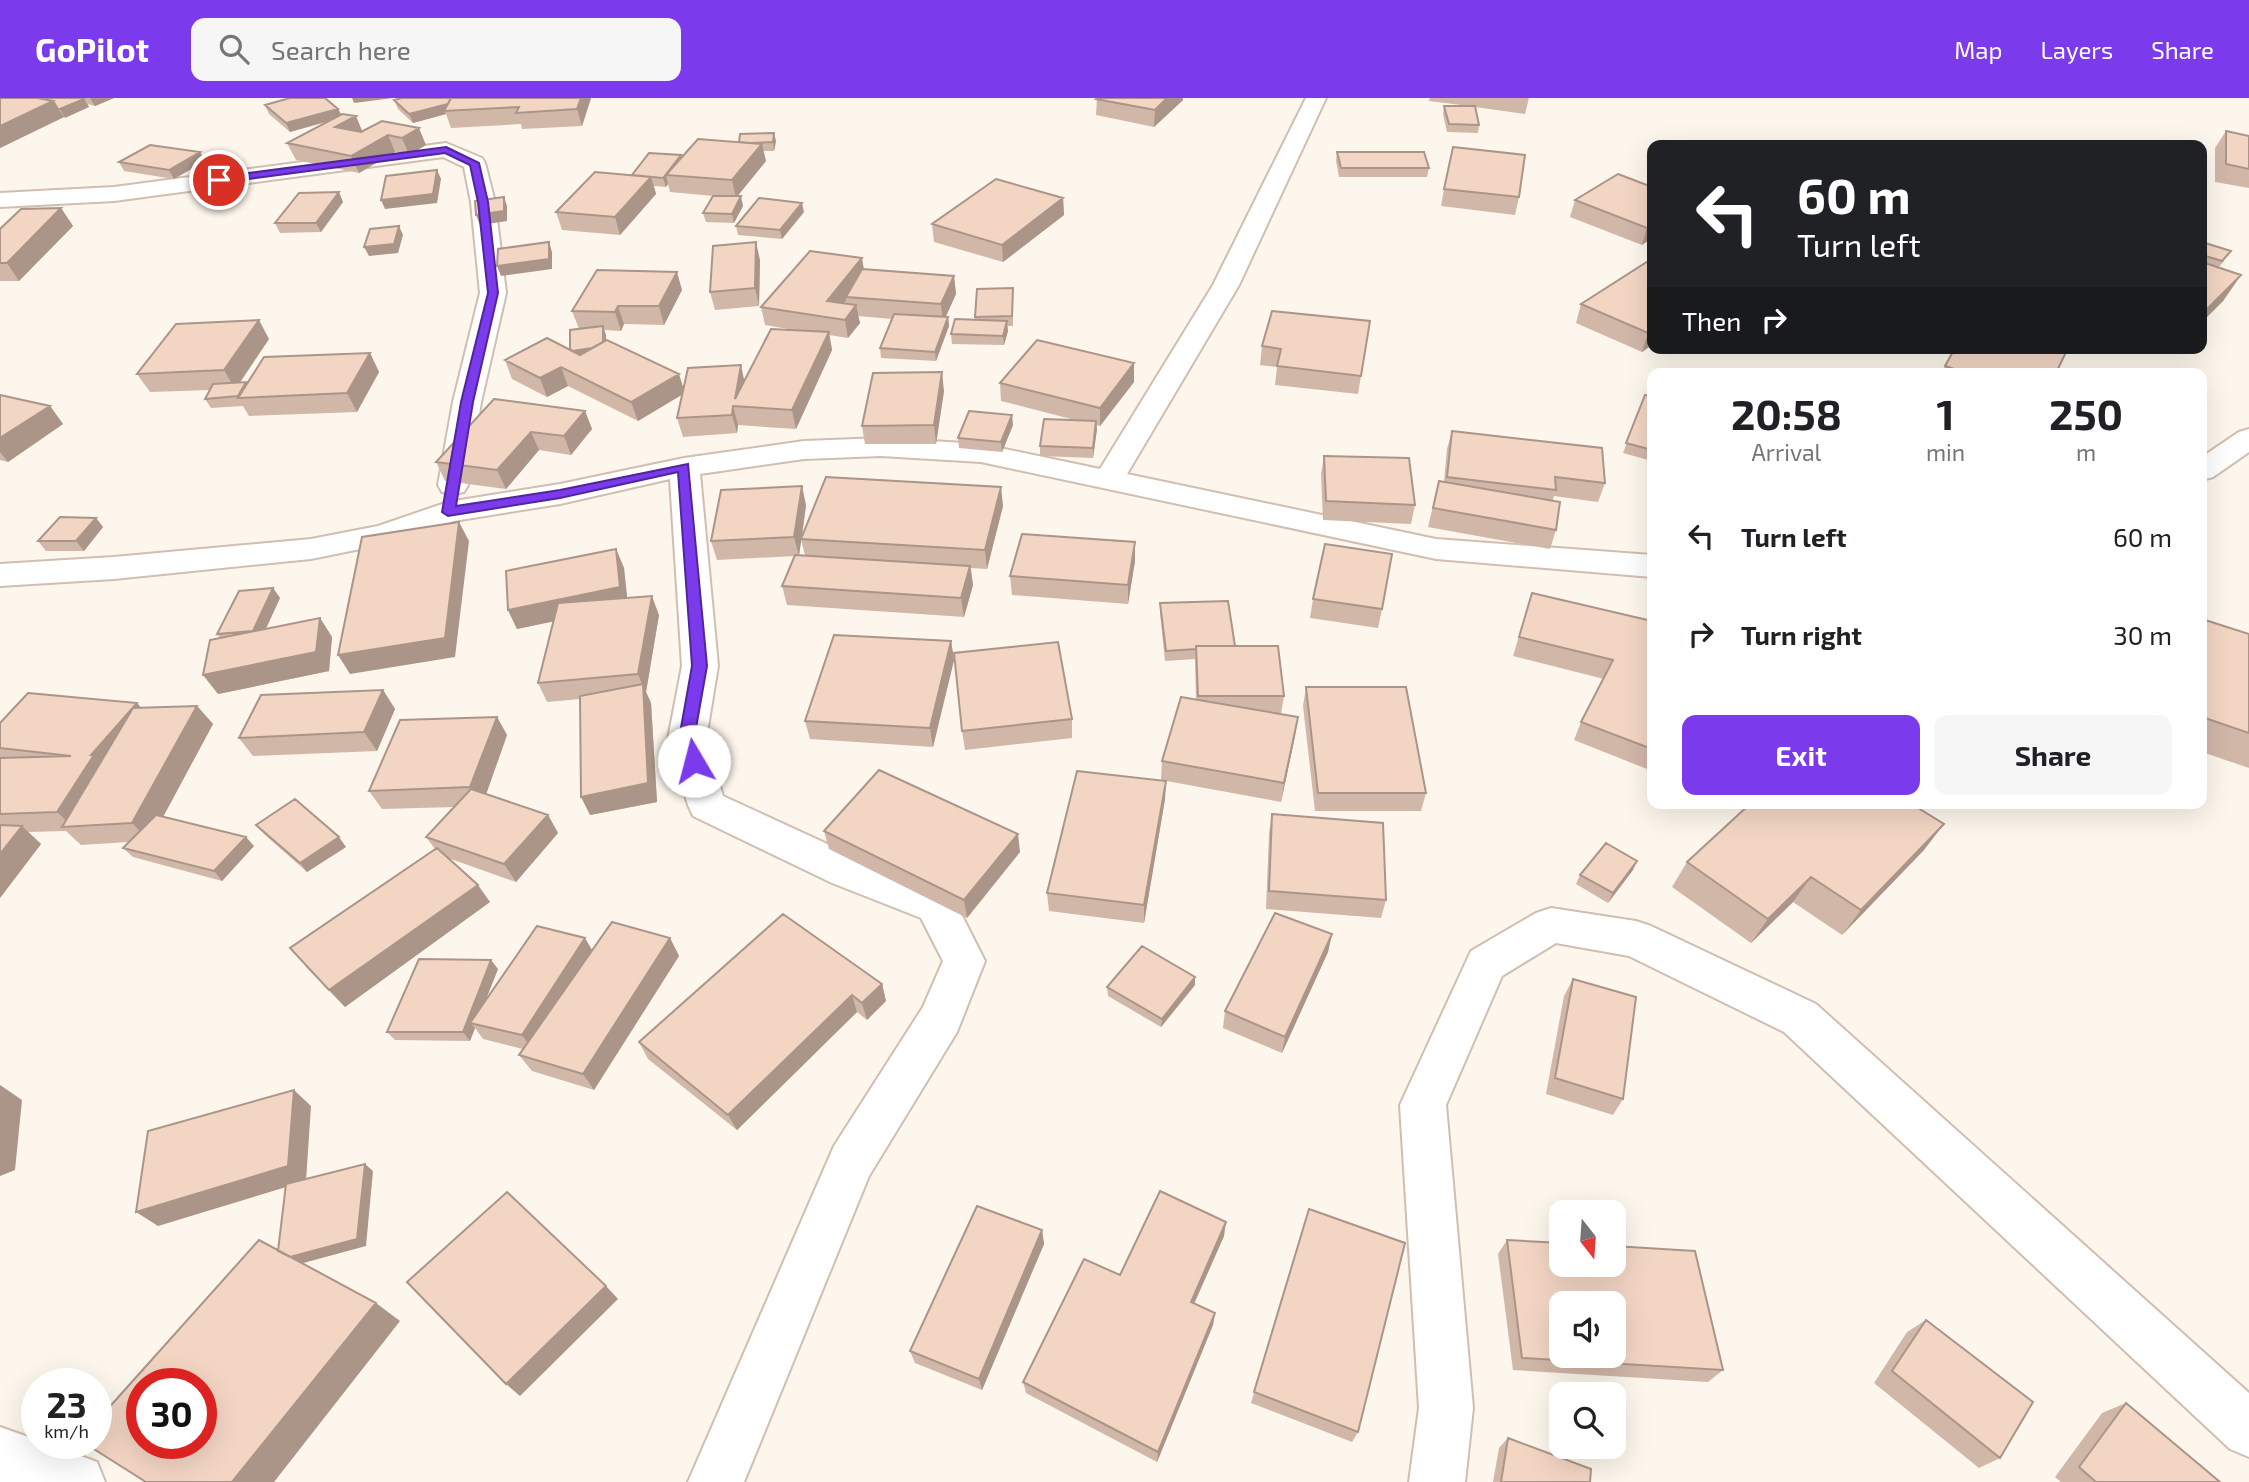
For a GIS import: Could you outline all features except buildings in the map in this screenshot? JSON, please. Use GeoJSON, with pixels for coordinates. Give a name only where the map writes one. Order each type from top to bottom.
{"type":"FeatureCollection","features":[{"type":"Feature","properties":{"kind":"street"},"geometry":{"type":"LineString","coordinates":[[1110,478],[1226,285],[1316,98]]}},
{"type":"Feature","properties":{"kind":"street"},"geometry":{"type":"LineString","coordinates":[[0,200],[114,194],[446,150],[474,163],[483,202],[493,293],[467,402],[448,512]]}},
{"type":"Feature","properties":{"kind":"street"},"geometry":{"type":"LineString","coordinates":[[2207,467],[2249,438]]}},
{"type":"Feature","properties":{"kind":"street"},"geometry":{"type":"LineString","coordinates":[[0,575],[114,568],[311,550],[384,535],[448,512],[560,494],[684,467],[804,450],[881,447],[981,453],[1110,478],[1436,549],[1647,566]]}},
{"type":"Feature","properties":{"kind":"street"},"geometry":{"type":"LineString","coordinates":[[684,467],[700,666],[687,739],[707,805],[846,871],[936,906],[964,961],[941,1018],[851,1162],[716,1482]]}},
{"type":"Feature","properties":{"kind":"street"},"geometry":{"type":"LineString","coordinates":[[1437,1482],[1446,1408],[1423,1105],[1486,964],[1551,925],[1636,939],[1800,1018],[2249,1430]]}},
{"type":"Feature","properties":{"kind":"street"},"geometry":{"type":"LineString","coordinates":[[0,1455],[77,1482]]}},
{"type":"Feature","properties":{"kind":"route"},"geometry":{"type":"LineString","coordinates":[[219,180],[446,150],[474,163],[483,202],[493,293],[467,402],[448,512],[560,494],[684,467],[700,666],[687,739],[694,761]]}}]}
